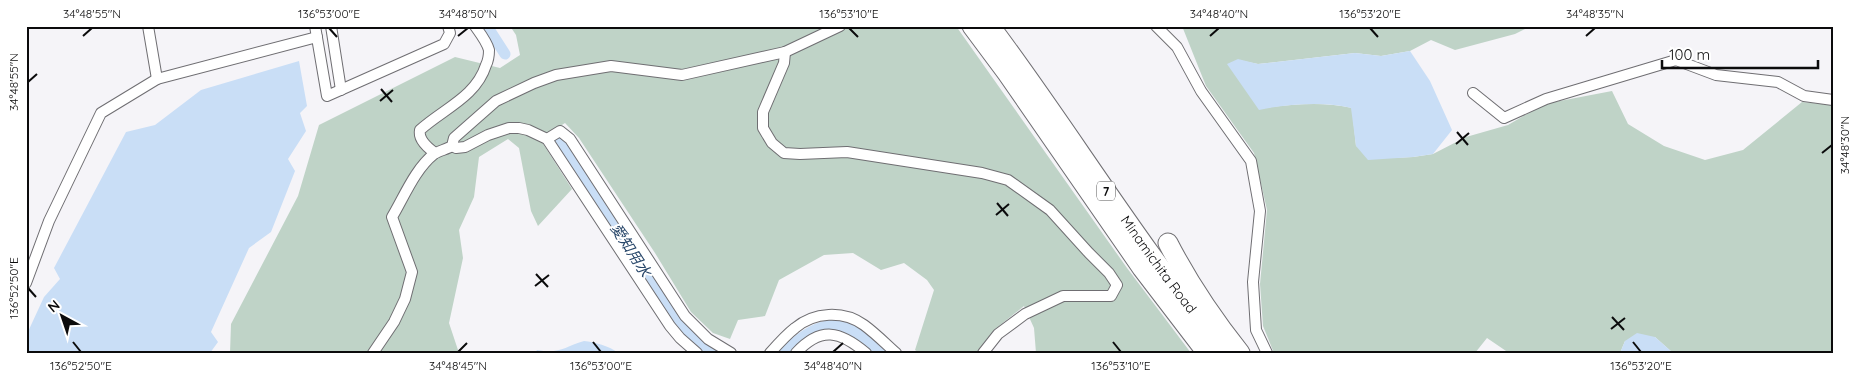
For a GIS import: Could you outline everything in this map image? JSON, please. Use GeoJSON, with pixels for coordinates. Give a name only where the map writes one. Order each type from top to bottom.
{"type":"FeatureCollection","features":[{"type":"Feature","properties":{"kind":"highway","name":"Minamichita Road"},"geometry":{"type":"LineString","coordinates":[[972,26],[1007,73],[1142,268],[1207,353]]}},
{"type":"Feature","properties":{"kind":"highway","name":"Minamichita Road"},"geometry":{"type":"LineString","coordinates":[[990,26],[1026,74],[1113,201],[1196,316],[1227,353]]}},
{"type":"Feature","properties":{"kind":"highway"},"geometry":{"type":"LineString","coordinates":[[1168,243],[1178,264],[1240,353]]}},
{"type":"Feature","properties":{"kind":"street"},"geometry":{"type":"LineString","coordinates":[[148,26],[157,78]]}},
{"type":"Feature","properties":{"kind":"street"},"geometry":{"type":"LineString","coordinates":[[315,26],[327,96],[444,44],[450,33],[448,26]]}},
{"type":"Feature","properties":{"kind":"street"},"geometry":{"type":"LineString","coordinates":[[331,26],[341,90]]}},
{"type":"Feature","properties":{"kind":"street"},"geometry":{"type":"LineString","coordinates":[[436,153],[425,145],[419,133],[420,130],[473,89],[485,70],[489,50],[475,26]]}},
{"type":"Feature","properties":{"kind":"street"},"geometry":{"type":"LineString","coordinates":[[373,353],[394,322],[405,299],[412,272],[392,217],[420,169],[436,153],[452,146],[454,138],[496,101],[556,75],[611,66],[682,75],[785,52],[840,26]]}},
{"type":"Feature","properties":{"kind":"street"},"geometry":{"type":"LineString","coordinates":[[1156,26],[1177,47],[1200,91],[1251,161],[1260,211],[1253,282],[1256,330],[1267,353]]}},
{"type":"Feature","properties":{"kind":"street"},"geometry":{"type":"LineString","coordinates":[[26,283],[48,221],[101,113],[157,78],[316,38]]}},
{"type":"Feature","properties":{"kind":"street"},"geometry":{"type":"LineString","coordinates":[[785,52],[784,63],[763,112],[763,128],[772,143],[784,153],[847,152],[982,172],[1008,180],[1050,210],[1109,273],[1117,285],[1111,296],[1063,296],[1025,314],[998,334],[983,353]]}},
{"type":"Feature","properties":{"kind":"street"},"geometry":{"type":"LineString","coordinates":[[1473,93],[1504,118],[1546,99],[1676,60],[1716,75],[1778,82],[1804,96],[1833,100]]}},
{"type":"Feature","properties":{"kind":"street"},"geometry":{"type":"LineString","coordinates":[[452,146],[456,148],[465,147],[499,130],[509,128],[528,130],[547,138],[670,326],[697,353]]}},
{"type":"Feature","properties":{"kind":"street"},"geometry":{"type":"LineString","coordinates":[[547,138],[560,131],[570,139],[685,316],[708,339],[731,353]]}},
{"type":"Feature","properties":{"kind":"street"},"geometry":{"type":"LineString","coordinates":[[770,353],[801,323],[808,319],[835,314],[846,316],[863,325],[896,353]]}},
{"type":"Feature","properties":{"kind":"street"},"geometry":{"type":"LineString","coordinates":[[796,353],[809,340],[830,334],[846,338],[866,353]]}},
{"type":"Feature","properties":{"kind":"green space"},"geometry":{"type":"Polygon","coordinates":[[[510,26],[956,26],[1127,268],[1191,353],[1036,353],[1034,328],[1024,306],[994,330],[976,353],[919,353],[915,350],[934,290],[927,280],[904,263],[881,270],[853,253],[824,255],[779,280],[765,316],[738,320],[730,339],[713,333],[691,312],[655,253],[579,138],[565,123],[540,139],[572,189],[538,226],[531,211],[519,148],[508,139],[479,157],[474,197],[459,230],[463,258],[449,323],[459,353],[230,353],[231,324],[298,196],[319,125],[455,57],[500,68],[520,55],[516,35],[510,26]]]}},
{"type":"Feature","properties":{"kind":"green space"},"geometry":{"type":"Polygon","coordinates":[[[1182,26],[1531,26],[1515,34],[1455,50],[1431,40],[1410,51],[1381,56],[1355,53],[1258,64],[1238,60],[1259,109],[1305,104],[1330,104],[1352,108],[1356,146],[1392,158],[1433,154],[1466,137],[1508,125],[1544,104],[1612,91],[1628,124],[1664,146],[1705,160],[1743,150],[1802,102],[1833,105],[1833,353],[1673,353],[1655,337],[1625,341],[1620,353],[1509,353],[1487,338],[1475,353],[1274,353],[1263,326],[1260,284],[1267,210],[1254,153],[1206,86],[1182,26]]]}},
{"type":"Feature","properties":{"kind":"water"},"geometry":{"type":"Polygon","coordinates":[[[1410,51],[1430,81],[1452,130],[1433,154],[1413,157],[1368,160],[1356,146],[1351,108],[1305,104],[1259,110],[1227,64],[1238,59],[1258,64],[1355,53],[1381,56],[1410,51]]]}},
{"type":"Feature","properties":{"kind":"water"},"geometry":{"type":"Polygon","coordinates":[[[299,61],[307,106],[300,113],[306,131],[288,159],[295,171],[271,232],[249,248],[211,332],[218,342],[210,353],[26,353],[26,336],[44,297],[60,279],[54,268],[126,132],[155,125],[201,90],[299,61]]]}},
{"type":"Feature","properties":{"kind":"water"},"geometry":{"type":"Polygon","coordinates":[[[1637,333],[1655,337],[1673,353],[1620,353],[1625,341],[1637,333]]]}},
{"type":"Feature","properties":{"kind":"water"},"geometry":{"type":"Polygon","coordinates":[[[584,341],[611,348],[618,353],[535,353],[537,350],[551,351],[562,349],[584,341]]]}},
{"type":"Feature","properties":{"kind":"waterway","name":"愛知用水"},"geometry":{"type":"LineString","coordinates":[[487,26],[505,54]]}},
{"type":"Feature","properties":{"kind":"waterway","name":"愛知用水"},"geometry":{"type":"LineString","coordinates":[[557,136],[678,322],[704,347],[716,353]]}},
{"type":"Feature","properties":{"kind":"waterway","name":"愛知用水"},"geometry":{"type":"LineString","coordinates":[[783,353],[808,334],[826,326],[846,328],[856,333],[881,353]]}}]}
